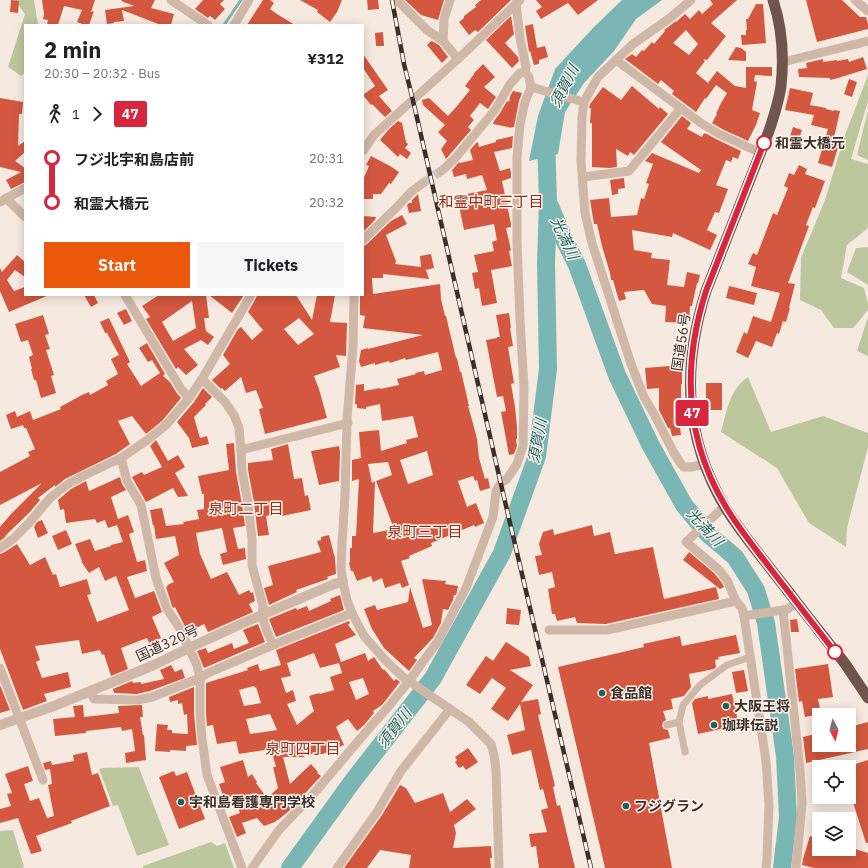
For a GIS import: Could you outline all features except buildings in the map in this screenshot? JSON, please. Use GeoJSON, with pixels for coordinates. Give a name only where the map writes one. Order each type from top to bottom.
{"type":"FeatureCollection","features":[{"type":"Feature","properties":{"kind":"highway","name":"国道56号"},"geometry":{"type":"LineString","coordinates":[[773,0],[780,31],[783,62],[781,86],[776,110],[769,131],[706,291],[700,311],[690,366],[691,404],[697,438],[705,464],[725,506],[744,535],[845,664],[868,698]]}},
{"type":"Feature","properties":{"kind":"street"},"geometry":{"type":"LineString","coordinates":[[171,0],[207,24]]}},
{"type":"Feature","properties":{"kind":"street"},"geometry":{"type":"LineString","coordinates":[[235,24],[249,0]]}},
{"type":"Feature","properties":{"kind":"street"},"geometry":{"type":"LineString","coordinates":[[397,0],[427,30],[443,41],[458,59]]}},
{"type":"Feature","properties":{"kind":"street"},"geometry":{"type":"LineString","coordinates":[[443,41],[444,19],[450,0]]}},
{"type":"Feature","properties":{"kind":"street"},"geometry":{"type":"LineString","coordinates":[[691,0],[670,18],[633,44],[598,78],[581,102],[581,161],[585,213],[592,242],[644,397],[680,464],[684,467],[705,464]]}},
{"type":"Feature","properties":{"kind":"street"},"geometry":{"type":"LineString","coordinates":[[855,0],[868,11]]}},
{"type":"Feature","properties":{"kind":"street"},"geometry":{"type":"LineString","coordinates":[[518,2],[520,38],[526,67],[525,72],[534,88],[581,102]]}},
{"type":"Feature","properties":{"kind":"street"},"geometry":{"type":"LineString","coordinates":[[364,150],[374,135],[518,2]]}},
{"type":"Feature","properties":{"kind":"street"},"geometry":{"type":"LineString","coordinates":[[783,62],[868,41]]}},
{"type":"Feature","properties":{"kind":"street"},"geometry":{"type":"LineString","coordinates":[[616,60],[718,134],[761,153]]}},
{"type":"Feature","properties":{"kind":"street"},"geometry":{"type":"LineString","coordinates":[[441,170],[450,163],[470,141],[495,110],[510,84],[520,73],[525,72]]}},
{"type":"Feature","properties":{"kind":"street"},"geometry":{"type":"LineString","coordinates":[[252,868],[279,830],[316,791],[371,726],[411,683],[438,640],[466,588],[493,517],[496,492],[501,483],[507,478],[517,464],[523,446],[524,388],[517,241],[517,157],[520,124],[526,102],[534,88]]}},
{"type":"Feature","properties":{"kind":"street"},"geometry":{"type":"LineString","coordinates":[[583,177],[629,171],[681,108]]}},
{"type":"Feature","properties":{"kind":"street"},"geometry":{"type":"LineString","coordinates":[[364,239],[411,192],[423,183]]}},
{"type":"Feature","properties":{"kind":"street"},"geometry":{"type":"LineString","coordinates":[[24,189],[3,200],[24,215]]}},
{"type":"Feature","properties":{"kind":"street"},"geometry":{"type":"LineString","coordinates":[[127,296],[181,389],[189,398]]}},
{"type":"Feature","properties":{"kind":"street"},"geometry":{"type":"LineString","coordinates":[[0,548],[13,539],[50,498],[68,484],[121,458],[166,425],[189,398],[202,379],[251,296]]}},
{"type":"Feature","properties":{"kind":"street"},"geometry":{"type":"LineString","coordinates":[[354,296],[353,347],[342,544],[343,582],[347,600],[364,636],[387,662],[411,683],[469,722],[491,744],[496,769],[500,868]]}},
{"type":"Feature","properties":{"kind":"street"},"geometry":{"type":"LineString","coordinates":[[202,379],[225,402],[234,415],[239,428],[242,471],[248,503],[252,540],[252,565],[262,606],[262,615],[273,645]]}},
{"type":"Feature","properties":{"kind":"street"},"geometry":{"type":"LineString","coordinates":[[241,450],[348,423]]}},
{"type":"Feature","properties":{"kind":"street"},"geometry":{"type":"LineString","coordinates":[[121,458],[127,481],[141,504],[156,578],[167,609],[179,627],[197,665],[200,678],[200,714],[207,775],[242,868]]}},
{"type":"Feature","properties":{"kind":"street"},"geometry":{"type":"LineString","coordinates":[[725,506],[686,542],[718,568],[727,580],[736,601],[747,616],[750,657],[766,761],[769,804],[766,868]]}},
{"type":"Feature","properties":{"kind":"street","name":"国道320号"},"geometry":{"type":"LineString","coordinates":[[0,725],[54,706],[154,665],[262,615],[334,584],[343,582]]}},
{"type":"Feature","properties":{"kind":"street"},"geometry":{"type":"LineString","coordinates":[[549,630],[607,630],[736,601]]}},
{"type":"Feature","properties":{"kind":"street"},"geometry":{"type":"LineString","coordinates":[[747,616],[788,609],[796,602]]}},
{"type":"Feature","properties":{"kind":"street"},"geometry":{"type":"LineString","coordinates":[[780,611],[800,770],[802,804],[796,868]]}},
{"type":"Feature","properties":{"kind":"street"},"geometry":{"type":"LineString","coordinates":[[90,691],[94,699],[138,700],[152,697],[352,613]]}},
{"type":"Feature","properties":{"kind":"street"},"geometry":{"type":"LineString","coordinates":[[685,752],[679,722],[683,705],[700,685],[727,665],[750,657]]}},
{"type":"Feature","properties":{"kind":"street"},"geometry":{"type":"LineString","coordinates":[[0,668],[43,780]]}},
{"type":"Feature","properties":{"kind":"street"},"geometry":{"type":"LineString","coordinates":[[337,868],[377,812],[401,771],[446,707]]}},
{"type":"Feature","properties":{"kind":"street"},"geometry":{"type":"LineString","coordinates":[[667,725],[679,722]]}},
{"type":"Feature","properties":{"kind":"green space"},"geometry":{"type":"Polygon","coordinates":[[[15,0],[34,0],[38,24],[24,24],[24,74],[21,76],[8,67],[25,14],[15,0]]]}},
{"type":"Feature","properties":{"kind":"green space"},"geometry":{"type":"Polygon","coordinates":[[[868,75],[868,101],[851,159],[868,164],[868,228],[847,245],[841,278],[864,288],[868,303],[868,310],[853,328],[834,328],[821,310],[800,300],[801,258],[825,200],[845,135],[868,75]]]}},
{"type":"Feature","properties":{"kind":"green space"},"geometry":{"type":"Polygon","coordinates":[[[868,110],[868,160],[857,155],[868,110]]]}},
{"type":"Feature","properties":{"kind":"green space"},"geometry":{"type":"Polygon","coordinates":[[[868,247],[868,285],[847,272],[856,248],[868,247]]]}},
{"type":"Feature","properties":{"kind":"green space"},"geometry":{"type":"Polygon","coordinates":[[[868,317],[868,356],[857,351],[868,317]]]}},
{"type":"Feature","properties":{"kind":"green space"},"geometry":{"type":"Polygon","coordinates":[[[748,377],[771,432],[823,416],[868,433],[868,447],[847,528],[846,547],[809,523],[777,468],[721,432],[727,409],[733,395],[742,382],[748,377]]]}},
{"type":"Feature","properties":{"kind":"green space"},"geometry":{"type":"Polygon","coordinates":[[[139,767],[169,845],[137,856],[118,805],[113,806],[99,769],[139,767]]]}},
{"type":"Feature","properties":{"kind":"green space"},"geometry":{"type":"Polygon","coordinates":[[[13,830],[24,867],[0,868],[0,831],[13,830]]]}},
{"type":"Feature","properties":{"kind":"green space"},"geometry":{"type":"Polygon","coordinates":[[[211,842],[217,846],[225,843],[234,868],[143,868],[143,866],[211,842]]]}},
{"type":"Feature","properties":{"kind":"water"},"geometry":{"type":"Polygon","coordinates":[[[622,0],[662,0],[636,19],[614,51],[584,83],[565,112],[558,154],[529,161],[538,116],[555,69],[593,28],[622,0]]]}},
{"type":"Feature","properties":{"kind":"waterway"},"geometry":{"type":"LineString","coordinates":[[225,24],[241,0]]}},
{"type":"Feature","properties":{"kind":"waterway","name":"須賀川"},"geometry":{"type":"LineString","coordinates":[[290,868],[352,782],[433,678],[502,553],[537,456],[548,369],[546,264],[548,202],[546,133]]}},
{"type":"Feature","properties":{"kind":"waterway","name":"光満川"},"geometry":{"type":"LineString","coordinates":[[550,206],[577,265],[617,375],[650,444],[684,505],[708,534],[735,557],[756,590],[766,623],[785,756],[788,817],[782,868]]}},
{"type":"Feature","properties":{"kind":"tunnel"},"geometry":{"type":"LineString","coordinates":[[423,183],[441,171]]}},
{"type":"Feature","properties":{"kind":"railway"},"geometry":{"type":"LineString","coordinates":[[392,0],[404,64],[591,868]]}},
{"type":"Feature","properties":{"kind":"bus line","name":"47"},"geometry":{"type":"LineString","coordinates":[[764,143],[706,291],[700,311],[690,366],[691,404],[697,438],[705,464],[713,483],[733,520],[835,652]]}},
{"type":"Feature","properties":{"kind":"place","name":"和霊大橋元"},"geometry":{"type":"Point","coordinates":[764,143]}},
{"type":"Feature","properties":{"kind":"place","name":"食品館"},"geometry":{"type":"Point","coordinates":[602,693]}},
{"type":"Feature","properties":{"kind":"place","name":"大阪王将"},"geometry":{"type":"Point","coordinates":[726,706]}},
{"type":"Feature","properties":{"kind":"place","name":"珈琲伝説"},"geometry":{"type":"Point","coordinates":[714,725]}},
{"type":"Feature","properties":{"kind":"place","name":"宇和島看護専門学校"},"geometry":{"type":"Point","coordinates":[181,802]}},
{"type":"Feature","properties":{"kind":"place","name":"フジグラン"},"geometry":{"type":"Point","coordinates":[626,806]}},
{"type":"Feature","properties":{"kind":"district","name":"和霊中町三丁目"},"geometry":{"type":"Point","coordinates":[491,201]}},
{"type":"Feature","properties":{"kind":"district","name":"泉町二丁目"},"geometry":{"type":"Point","coordinates":[246,508]}},
{"type":"Feature","properties":{"kind":"district","name":"泉町三丁目"},"geometry":{"type":"Point","coordinates":[425,531]}},
{"type":"Feature","properties":{"kind":"district","name":"泉町四丁目"},"geometry":{"type":"Point","coordinates":[303,748]}}]}
